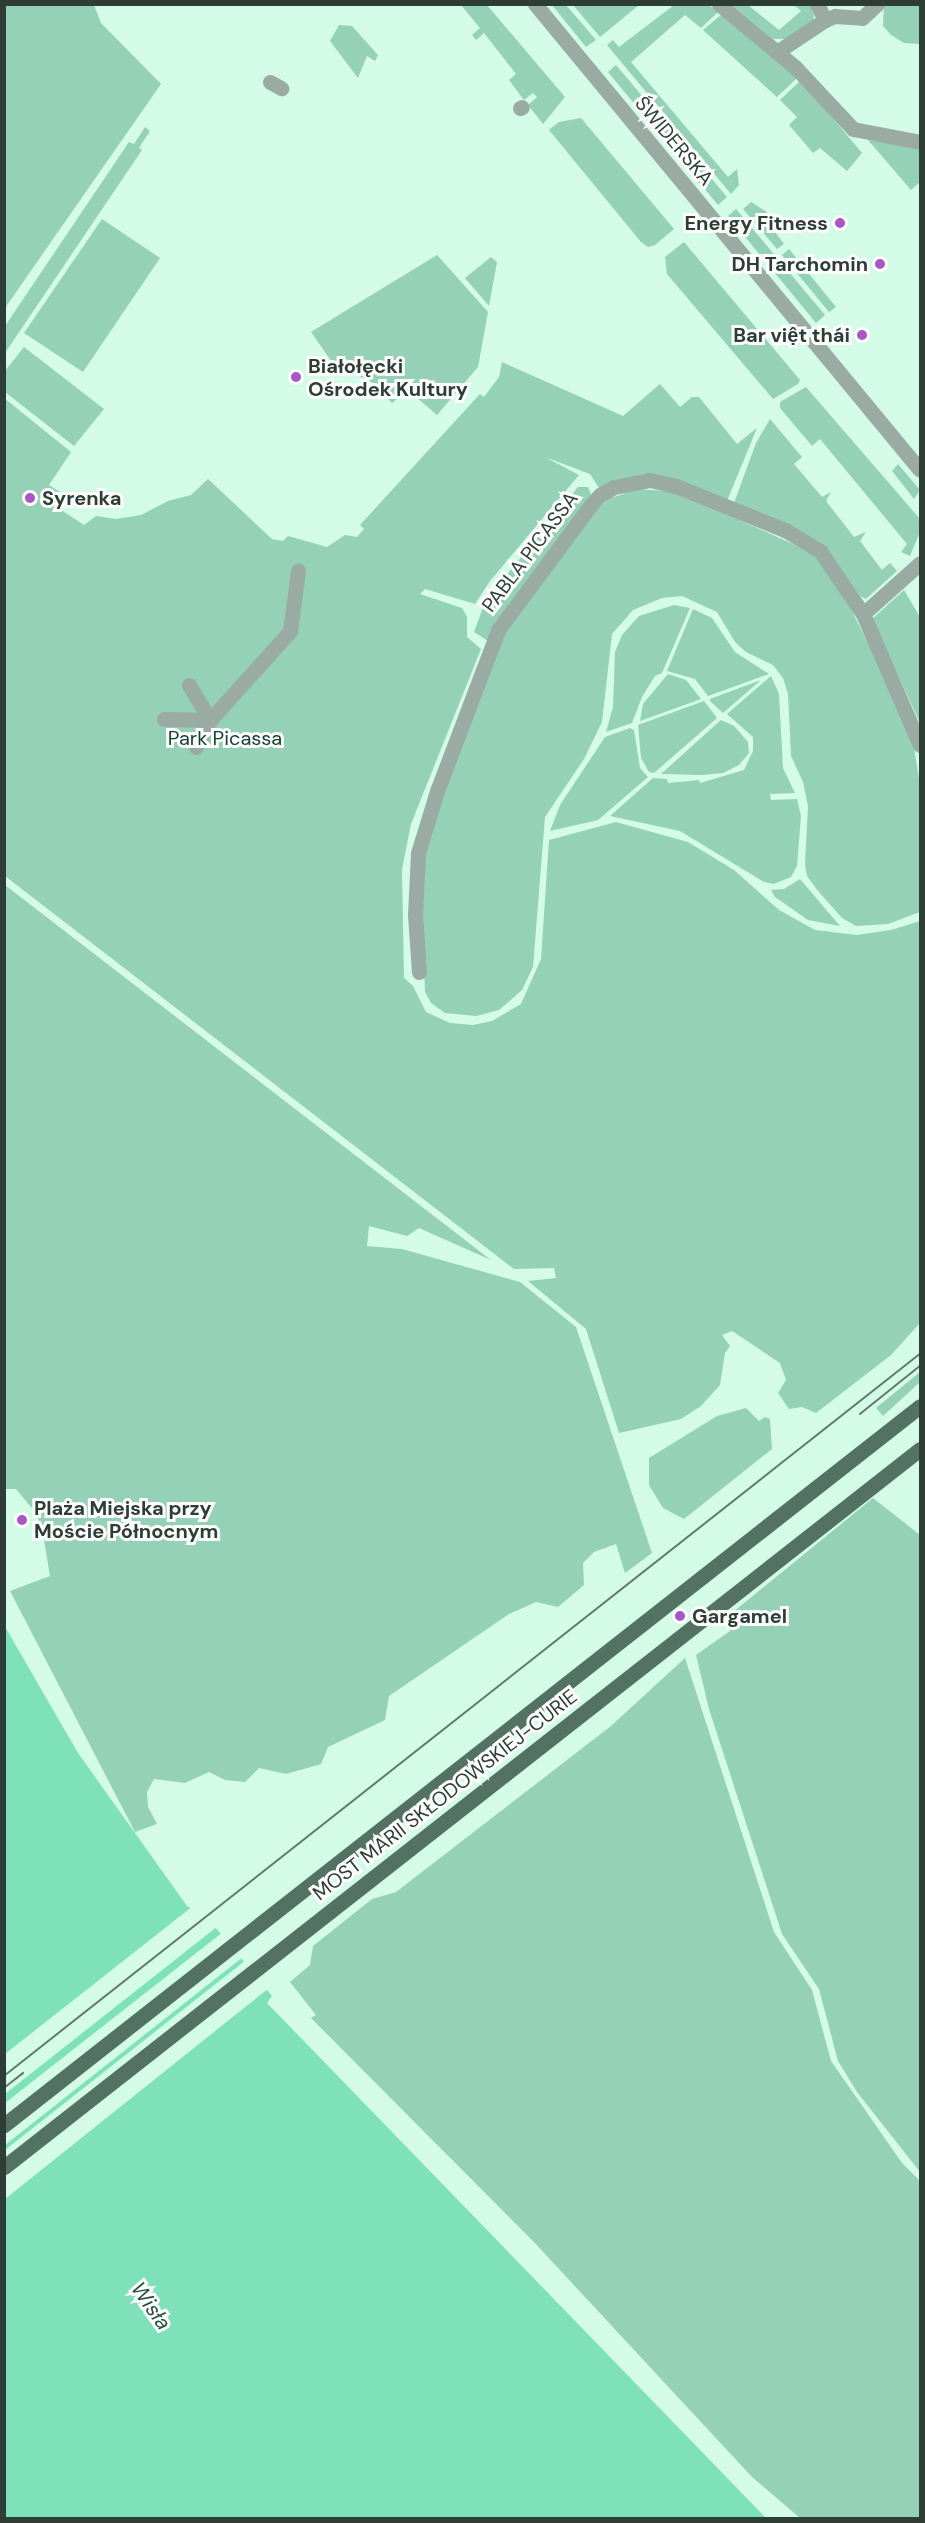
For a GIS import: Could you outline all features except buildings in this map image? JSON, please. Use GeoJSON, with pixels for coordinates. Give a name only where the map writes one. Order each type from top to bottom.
{"type":"FeatureCollection","features":[{"type":"Feature","properties":{"kind":"main road","name":"MOST MARII SKŁODOWSKIEJ-CURIE"},"geometry":{"type":"LineString","coordinates":[[4,2126],[921,1406]]}},
{"type":"Feature","properties":{"kind":"main road","name":"MOST MARII SKŁODOWSKIEJ-CURIE"},"geometry":{"type":"LineString","coordinates":[[4,2167],[916,1453]]}},
{"type":"Feature","properties":{"kind":"street","name":"ŚWIDERSKA"},"geometry":{"type":"LineString","coordinates":[[534,4],[921,470]]}},
{"type":"Feature","properties":{"kind":"street"},"geometry":{"type":"LineString","coordinates":[[719,4],[777,52],[853,129],[921,142]]}},
{"type":"Feature","properties":{"kind":"street"},"geometry":{"type":"LineString","coordinates":[[818,4],[825,20]]}},
{"type":"Feature","properties":{"kind":"street"},"geometry":{"type":"LineString","coordinates":[[777,52],[825,20],[835,16],[862,18],[877,4]]}},
{"type":"Feature","properties":{"kind":"street","name":"PABLA PICASSA"},"geometry":{"type":"LineString","coordinates":[[419,972],[415,887],[418,853],[454,747],[498,630],[600,495],[639,480],[662,482],[785,530],[825,556],[863,614],[921,745]]}},
{"type":"Feature","properties":{"kind":"street"},"geometry":{"type":"LineString","coordinates":[[863,614],[921,563]]}},
{"type":"Feature","properties":{"kind":"street"},"geometry":{"type":"LineString","coordinates":[[196,747],[210,726],[290,631],[298,571]]}},
{"type":"Feature","properties":{"kind":"street"},"geometry":{"type":"LineString","coordinates":[[189,685],[210,726]]}},
{"type":"Feature","properties":{"kind":"street"},"geometry":{"type":"LineString","coordinates":[[164,719],[210,726]]}},
{"type":"Feature","properties":{"kind":"green space"},"geometry":{"type":"Polygon","coordinates":[[[4,5],[94,5],[101,23],[161,84],[5,308],[4,5]]]}},
{"type":"Feature","properties":{"kind":"green space"},"geometry":{"type":"Polygon","coordinates":[[[461,5],[487,5],[565,97],[543,124],[528,105],[537,97],[533,93],[524,100],[509,80],[516,74],[484,33],[476,40],[472,35],[480,28],[461,5]]]}},
{"type":"Feature","properties":{"kind":"green space"},"geometry":{"type":"Polygon","coordinates":[[[552,5],[566,5],[596,40],[586,47],[552,5]]]}},
{"type":"Feature","properties":{"kind":"green space"},"geometry":{"type":"Polygon","coordinates":[[[573,5],[639,5],[600,37],[573,5]]]}},
{"type":"Feature","properties":{"kind":"green space"},"geometry":{"type":"Polygon","coordinates":[[[674,5],[709,5],[718,12],[701,28],[685,15],[631,62],[728,177],[737,169],[739,185],[731,194],[607,45],[613,40],[619,47],[674,5]]]}},
{"type":"Feature","properties":{"kind":"green space"},"geometry":{"type":"Polygon","coordinates":[[[732,5],[748,5],[779,30],[801,11],[794,5],[813,5],[814,20],[787,39],[773,39],[732,5]]]}},
{"type":"Feature","properties":{"kind":"green space"},"geometry":{"type":"Polygon","coordinates":[[[884,5],[920,5],[920,44],[904,43],[891,35],[883,26],[884,5]]]}},
{"type":"Feature","properties":{"kind":"green space"},"geometry":{"type":"Polygon","coordinates":[[[721,15],[797,78],[777,97],[703,30],[721,15]]]}},
{"type":"Feature","properties":{"kind":"green space"},"geometry":{"type":"Polygon","coordinates":[[[339,25],[352,26],[378,55],[375,61],[367,56],[358,78],[330,41],[339,25]]]}},
{"type":"Feature","properties":{"kind":"green space"},"geometry":{"type":"Polygon","coordinates":[[[616,65],[727,197],[718,205],[608,72],[616,65]]]}},
{"type":"Feature","properties":{"kind":"green space"},"geometry":{"type":"Polygon","coordinates":[[[801,80],[862,153],[847,171],[820,148],[813,153],[789,125],[797,117],[780,100],[801,80]]]}},
{"type":"Feature","properties":{"kind":"green space"},"geometry":{"type":"Polygon","coordinates":[[[581,118],[674,229],[655,245],[648,247],[641,242],[549,130],[559,122],[581,118]]]}},
{"type":"Feature","properties":{"kind":"green space"},"geometry":{"type":"Polygon","coordinates":[[[145,127],[150,131],[139,148],[142,150],[5,353],[5,326],[129,142],[134,144],[145,127]]]}},
{"type":"Feature","properties":{"kind":"green space"},"geometry":{"type":"Polygon","coordinates":[[[868,140],[920,147],[920,182],[911,190],[868,140]]]}},
{"type":"Feature","properties":{"kind":"green space"},"geometry":{"type":"Polygon","coordinates":[[[751,202],[767,212],[763,216],[784,244],[777,249],[743,209],[751,202]]]}},
{"type":"Feature","properties":{"kind":"green space"},"geometry":{"type":"Polygon","coordinates":[[[736,209],[825,315],[816,323],[728,216],[736,209]]]}},
{"type":"Feature","properties":{"kind":"green space"},"geometry":{"type":"Polygon","coordinates":[[[102,219],[160,258],[83,372],[24,333],[102,219]]]}},
{"type":"Feature","properties":{"kind":"green space"},"geometry":{"type":"Polygon","coordinates":[[[684,242],[800,380],[798,384],[773,399],[667,274],[665,257],[684,242]]]}},
{"type":"Feature","properties":{"kind":"green space"},"geometry":{"type":"Polygon","coordinates":[[[789,249],[836,307],[829,312],[782,255],[789,249]]]}},
{"type":"Feature","properties":{"kind":"green space"},"geometry":{"type":"Polygon","coordinates":[[[437,255],[488,312],[478,367],[437,415],[409,391],[414,385],[392,403],[373,383],[332,362],[311,332],[437,255]]]}},
{"type":"Feature","properties":{"kind":"green space"},"geometry":{"type":"Polygon","coordinates":[[[491,257],[497,262],[489,306],[465,278],[491,257]]]}},
{"type":"Feature","properties":{"kind":"green space"},"geometry":{"type":"Polygon","coordinates":[[[24,347],[104,409],[74,446],[5,392],[5,371],[24,347]]]}},
{"type":"Feature","properties":{"kind":"green space","name":"Park Picassa"},"geometry":{"type":"Polygon","coordinates":[[[502,362],[623,416],[660,384],[680,407],[692,397],[699,397],[737,444],[757,428],[727,501],[644,474],[599,488],[590,474],[545,457],[579,475],[490,581],[475,604],[425,589],[420,594],[462,608],[467,617],[467,637],[481,649],[411,824],[402,869],[404,978],[413,986],[426,1012],[450,1023],[473,1025],[492,1021],[521,1004],[541,959],[549,840],[616,822],[688,842],[734,870],[779,910],[815,930],[857,935],[891,930],[920,921],[920,1323],[891,1355],[816,1413],[802,1407],[789,1409],[778,1393],[786,1380],[780,1363],[732,1331],[722,1335],[730,1346],[725,1353],[720,1385],[701,1406],[681,1419],[619,1433],[586,1329],[528,1281],[556,1278],[554,1268],[514,1269],[5,876],[4,398],[71,452],[49,485],[60,492],[52,504],[84,525],[96,516],[116,519],[141,515],[168,501],[191,495],[208,479],[272,539],[283,541],[288,536],[327,547],[345,535],[357,537],[364,529],[360,525],[480,394],[484,397],[499,377],[502,362]]]}},
{"type":"Feature","properties":{"kind":"green space"},"geometry":{"type":"Polygon","coordinates":[[[806,387],[920,519],[920,532],[910,556],[901,552],[907,544],[820,439],[812,446],[780,408],[780,402],[806,387]]]}},
{"type":"Feature","properties":{"kind":"green space"},"geometry":{"type":"Polygon","coordinates":[[[770,419],[802,457],[794,464],[822,497],[831,492],[826,501],[854,537],[866,532],[860,541],[882,570],[890,563],[897,571],[866,599],[860,596],[832,556],[814,540],[734,503],[756,443],[770,419]]]}},
{"type":"Feature","properties":{"kind":"green space"},"geometry":{"type":"Polygon","coordinates":[[[898,464],[920,490],[914,499],[892,471],[898,464]]]}},
{"type":"Feature","properties":{"kind":"green space"},"geometry":{"type":"Polygon","coordinates":[[[578,487],[588,487],[593,499],[488,641],[474,632],[485,602],[578,487]]]}},
{"type":"Feature","properties":{"kind":"green space"},"geometry":{"type":"Polygon","coordinates":[[[637,489],[667,491],[697,501],[793,544],[813,555],[827,569],[846,599],[911,729],[920,785],[920,912],[888,924],[856,926],[842,918],[818,891],[807,876],[805,864],[808,806],[803,782],[791,756],[788,694],[783,678],[773,665],[746,652],[735,642],[717,612],[682,596],[662,598],[633,610],[612,634],[602,722],[584,759],[545,817],[533,967],[522,990],[499,1010],[476,1016],[445,1013],[431,1003],[425,992],[421,885],[426,845],[496,650],[510,624],[596,511],[608,499],[637,489]]]}},
{"type":"Feature","properties":{"kind":"green space"},"geometry":{"type":"Polygon","coordinates":[[[904,590],[920,617],[920,723],[872,619],[904,590]]]}},
{"type":"Feature","properties":{"kind":"green space"},"geometry":{"type":"Polygon","coordinates":[[[674,605],[690,608],[662,673],[655,676],[642,697],[632,723],[606,732],[613,707],[615,652],[622,635],[639,616],[674,605]]]}},
{"type":"Feature","properties":{"kind":"green space"},"geometry":{"type":"Polygon","coordinates":[[[693,609],[712,618],[735,652],[769,674],[708,696],[695,679],[667,671],[693,609]]]}},
{"type":"Feature","properties":{"kind":"green space"},"geometry":{"type":"Polygon","coordinates":[[[668,674],[686,680],[701,699],[640,721],[643,704],[668,674]]]}},
{"type":"Feature","properties":{"kind":"green space"},"geometry":{"type":"Polygon","coordinates":[[[771,676],[779,694],[783,768],[795,793],[770,794],[771,800],[797,799],[801,816],[797,866],[791,877],[774,884],[764,882],[680,831],[610,816],[653,778],[667,779],[668,783],[699,780],[700,783],[744,770],[753,751],[753,737],[727,714],[771,676]]]}},
{"type":"Feature","properties":{"kind":"green space"},"geometry":{"type":"Polygon","coordinates":[[[761,680],[723,713],[710,701],[710,699],[761,680]]]}},
{"type":"Feature","properties":{"kind":"green space"},"geometry":{"type":"Polygon","coordinates":[[[704,701],[717,718],[654,773],[649,772],[641,758],[638,725],[704,701]]]}},
{"type":"Feature","properties":{"kind":"green space"},"geometry":{"type":"Polygon","coordinates":[[[721,720],[734,726],[748,742],[749,753],[739,765],[723,773],[661,774],[721,720]]]}},
{"type":"Feature","properties":{"kind":"green space"},"geometry":{"type":"Polygon","coordinates":[[[630,728],[634,730],[640,768],[648,777],[598,820],[550,831],[560,805],[605,737],[630,728]]]}},
{"type":"Feature","properties":{"kind":"green space"},"geometry":{"type":"Polygon","coordinates":[[[800,879],[840,926],[808,920],[775,897],[771,890],[784,889],[800,879]]]}},
{"type":"Feature","properties":{"kind":"green space"},"geometry":{"type":"Polygon","coordinates":[[[5,885],[491,1260],[419,1228],[407,1236],[369,1226],[367,1246],[402,1249],[520,1282],[576,1327],[652,1553],[625,1573],[616,1544],[594,1552],[583,1563],[584,1585],[558,1607],[536,1602],[509,1614],[389,1696],[385,1720],[328,1747],[321,1764],[286,1774],[259,1768],[245,1782],[225,1780],[209,1772],[185,1783],[154,1779],[147,1792],[148,1807],[157,1824],[135,1832],[10,1591],[50,1576],[42,1528],[36,1513],[16,1489],[5,1489],[5,885]]]}},
{"type":"Feature","properties":{"kind":"green space"},"geometry":{"type":"Polygon","coordinates":[[[920,1372],[920,1382],[883,1416],[876,1408],[920,1372]]]}},
{"type":"Feature","properties":{"kind":"green space"},"geometry":{"type":"Polygon","coordinates":[[[746,1408],[759,1421],[765,1417],[770,1419],[772,1449],[684,1519],[663,1508],[649,1485],[649,1458],[717,1416],[746,1408]]]}},
{"type":"Feature","properties":{"kind":"green space"},"geometry":{"type":"Polygon","coordinates":[[[873,1498],[920,1535],[920,2172],[857,2092],[838,2061],[819,1989],[782,1934],[709,1709],[696,1655],[730,1631],[727,1617],[873,1498]]]}},
{"type":"Feature","properties":{"kind":"green space"},"geometry":{"type":"Polygon","coordinates":[[[685,1658],[774,1932],[812,1990],[831,2061],[902,2163],[920,2181],[920,2518],[800,2518],[752,2477],[533,2241],[311,2018],[316,2015],[290,1982],[310,1965],[313,1946],[372,1899],[396,1892],[611,1726],[685,1658]]]}},
{"type":"Feature","properties":{"kind":"water","name":"Wisła"},"geometry":{"type":"Polygon","coordinates":[[[4,1625],[78,1753],[187,1906],[211,1922],[272,1996],[267,2003],[766,2518],[5,2518],[4,1625]]]}},
{"type":"Feature","properties":{"kind":"pier"},"geometry":{"type":"Polygon","coordinates":[[[193,1906],[218,1926],[5,2094],[5,2054],[193,1906]]]}},
{"type":"Feature","properties":{"kind":"pier"},"geometry":{"type":"Polygon","coordinates":[[[223,1932],[243,1957],[5,2145],[5,2103],[223,1932]]]}},
{"type":"Feature","properties":{"kind":"pier"},"geometry":{"type":"Polygon","coordinates":[[[246,1960],[269,1988],[5,2199],[5,2150],[246,1960]]]}},
{"type":"Feature","properties":{"kind":"tram line"},"geometry":{"type":"LineString","coordinates":[[4,2076],[920,1354]]}},
{"type":"Feature","properties":{"kind":"tram line"},"geometry":{"type":"LineString","coordinates":[[860,1414],[920,1366]]}},
{"type":"Feature","properties":{"kind":"tram line"},"geometry":{"type":"LineString","coordinates":[[4,2088],[23,2073]]}},
{"type":"Feature","properties":{"kind":"place","name":"Energy Fitness"},"geometry":{"type":"Point","coordinates":[840,223]}},
{"type":"Feature","properties":{"kind":"place","name":"DH Tarchomin"},"geometry":{"type":"Point","coordinates":[880,264]}},
{"type":"Feature","properties":{"kind":"place","name":"Bar việt thái"},"geometry":{"type":"Point","coordinates":[862,335]}},
{"type":"Feature","properties":{"kind":"place","name":"Białołęcki Ośrodek Kultury"},"geometry":{"type":"Point","coordinates":[296,377]}},
{"type":"Feature","properties":{"kind":"place","name":"Syrenka"},"geometry":{"type":"Point","coordinates":[30,498]}},
{"type":"Feature","properties":{"kind":"place","name":"Plaża Miejska przy Moście Północnym"},"geometry":{"type":"Point","coordinates":[22,1520]}},
{"type":"Feature","properties":{"kind":"place","name":"Gargamel"},"geometry":{"type":"Point","coordinates":[680,1616]}}]}
